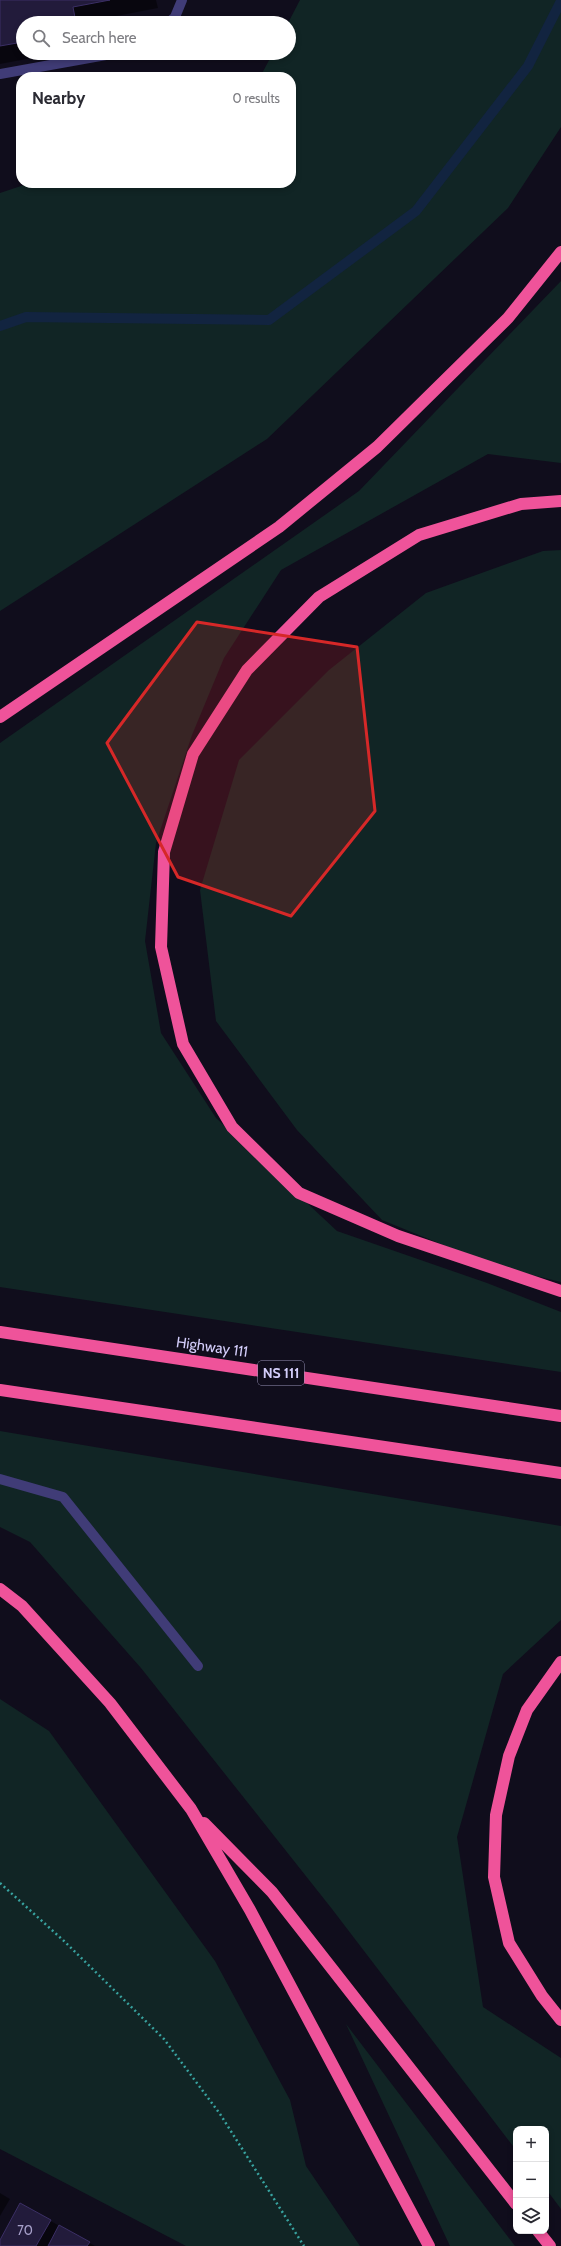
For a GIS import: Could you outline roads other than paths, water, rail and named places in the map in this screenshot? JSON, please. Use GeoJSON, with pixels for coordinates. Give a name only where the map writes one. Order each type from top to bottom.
{"type":"FeatureCollection","features":[{"type":"Feature","properties":{"kind":"highway"},"geometry":{"type":"LineString","coordinates":[[0,717],[279,527],[377,447],[508,318],[561,252]]}},
{"type":"Feature","properties":{"kind":"highway"},"geometry":{"type":"LineString","coordinates":[[561,501],[521,504],[419,536],[319,598],[247,670],[193,754],[164,852],[161,947],[183,1044],[232,1127],[299,1193],[398,1236],[561,1291]]}},
{"type":"Feature","properties":{"kind":"highway","name":"Highway 111"},"geometry":{"type":"LineString","coordinates":[[0,1332],[561,1416]]}},
{"type":"Feature","properties":{"kind":"highway"},"geometry":{"type":"LineString","coordinates":[[0,1390],[561,1473]]}},
{"type":"Feature","properties":{"kind":"highway"},"geometry":{"type":"LineString","coordinates":[[0,1589],[22,1606],[110,1703],[190,1809],[250,1910],[429,2246]]}},
{"type":"Feature","properties":{"kind":"highway"},"geometry":{"type":"LineString","coordinates":[[561,1662],[527,1710],[509,1756],[496,1815],[494,1877],[510,1943],[542,1996],[561,2020]]}},
{"type":"Feature","properties":{"kind":"highway"},"geometry":{"type":"LineString","coordinates":[[190,1809],[272,1892],[513,2200]]}},
{"type":"Feature","properties":{"kind":"highway"},"geometry":{"type":"LineString","coordinates":[[540,2234],[550,2246]]}},
{"type":"Feature","properties":{"kind":"lane"},"geometry":{"type":"LineString","coordinates":[[175,16],[182,0]]}},
{"type":"Feature","properties":{"kind":"lane"},"geometry":{"type":"LineString","coordinates":[[0,74],[78,60]]}},
{"type":"Feature","properties":{"kind":"lane"},"geometry":{"type":"LineString","coordinates":[[0,1479],[63,1497],[198,1666]]}},
{"type":"Feature","properties":{"kind":"waterway"},"geometry":{"type":"LineString","coordinates":[[0,326],[26,317],[269,320],[416,211],[528,66],[561,1]]}}]}
